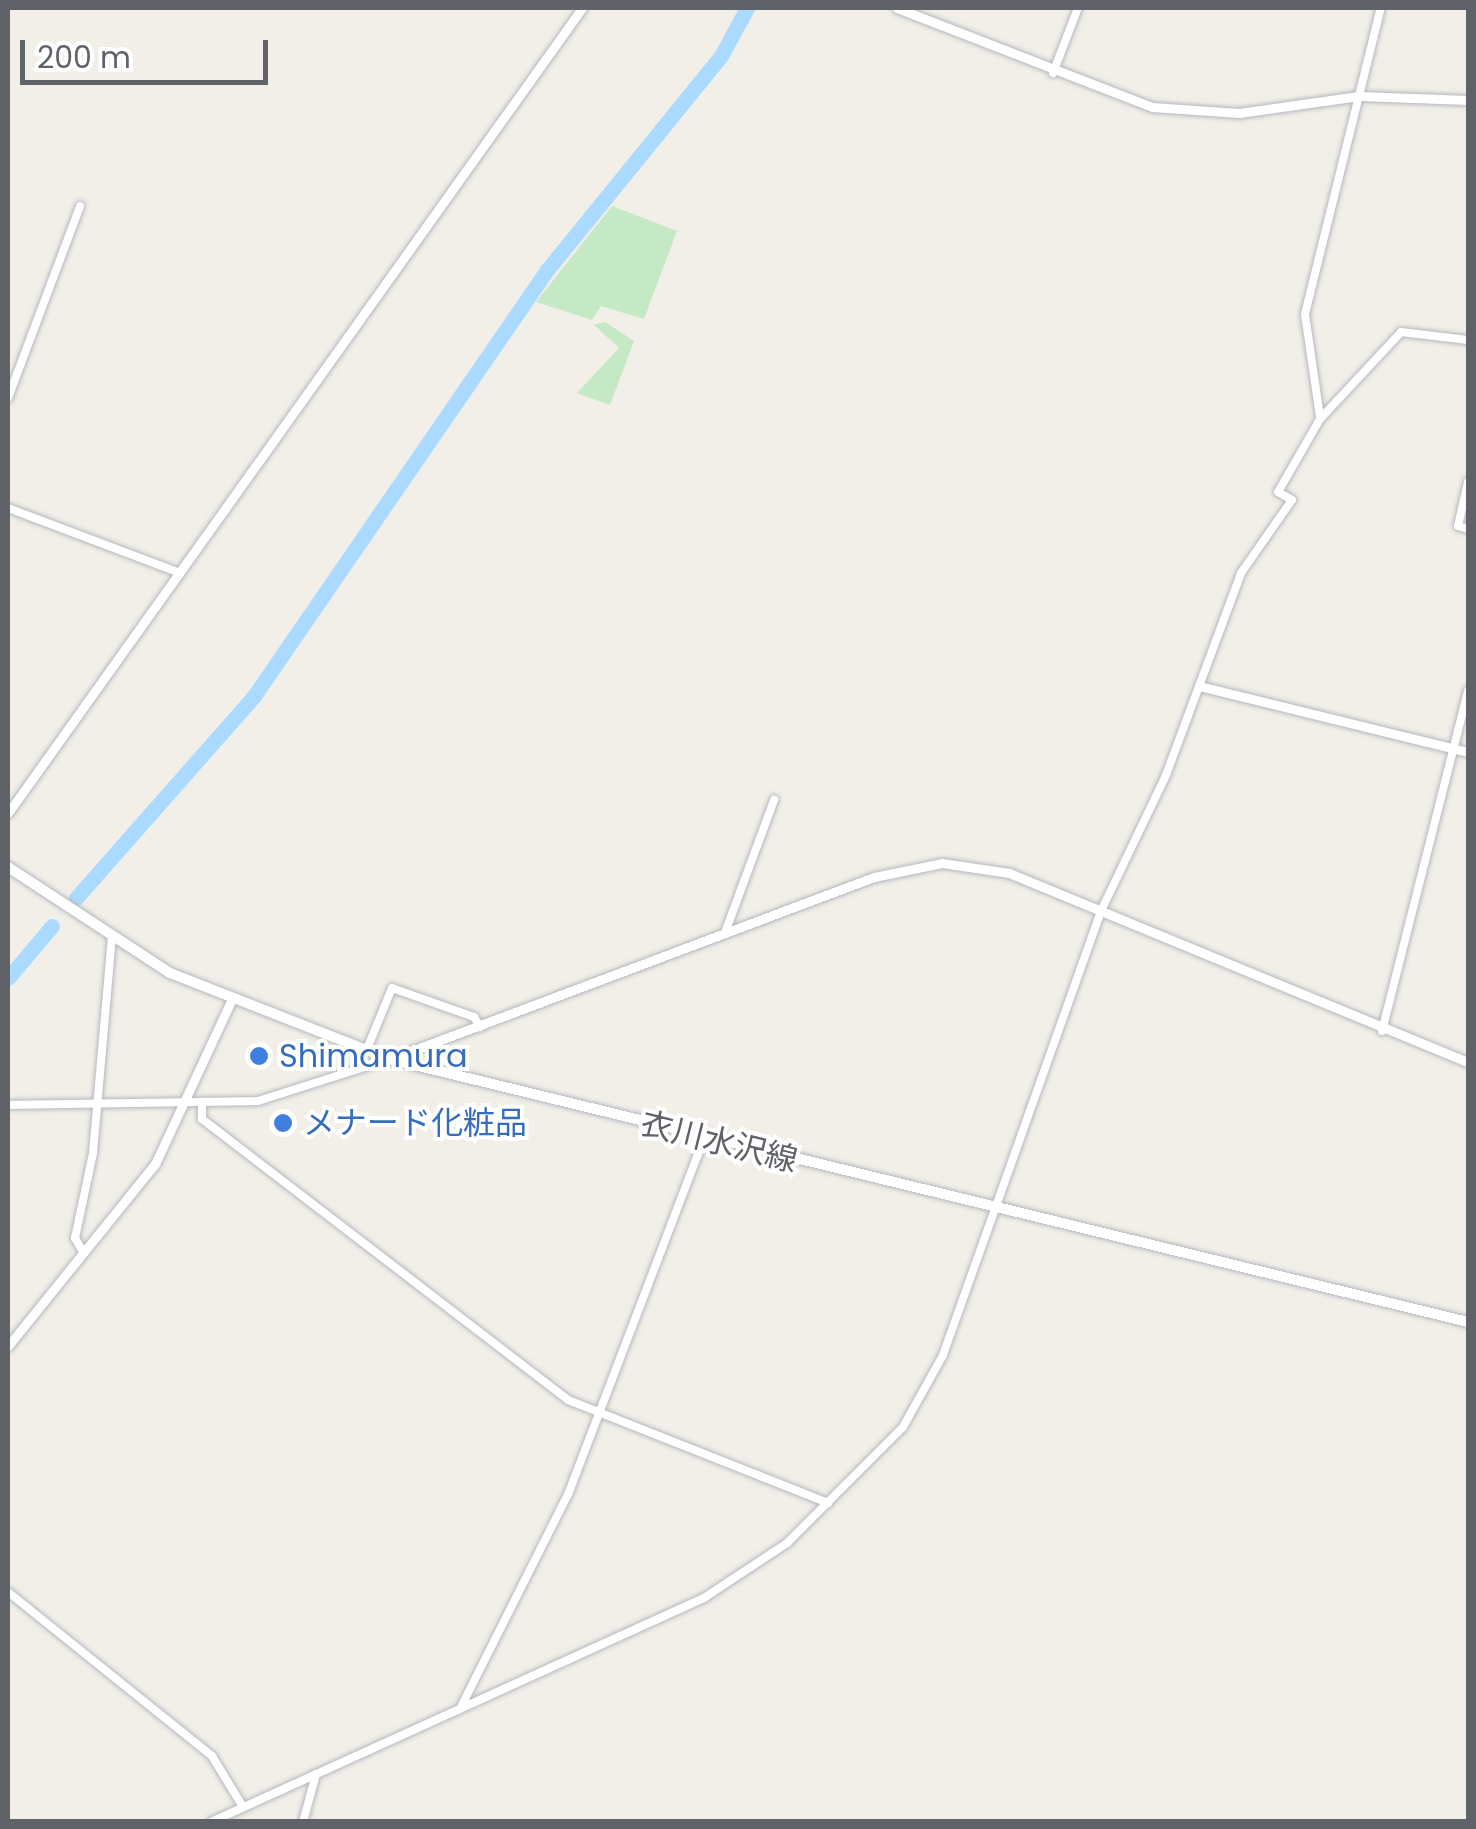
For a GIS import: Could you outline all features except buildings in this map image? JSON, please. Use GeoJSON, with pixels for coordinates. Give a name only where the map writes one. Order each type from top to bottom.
{"type":"FeatureCollection","features":[{"type":"Feature","properties":{"kind":"main road","name":"衣川水沢線"},"geometry":{"type":"LineString","coordinates":[[8,867],[112,936],[230,1003],[390,1059],[704,1139],[1468,1322]]}},
{"type":"Feature","properties":{"kind":"street"},"geometry":{"type":"LineString","coordinates":[[8,813],[582,8]]}},
{"type":"Feature","properties":{"kind":"street"},"geometry":{"type":"LineString","coordinates":[[897,8],[1053,73],[1152,107],[1204,112],[1359,96],[1468,100]]}},
{"type":"Feature","properties":{"kind":"street"},"geometry":{"type":"LineString","coordinates":[[1053,73],[1078,8]]}},
{"type":"Feature","properties":{"kind":"street"},"geometry":{"type":"LineString","coordinates":[[1320,419],[1305,314],[1381,8]]}},
{"type":"Feature","properties":{"kind":"street"},"geometry":{"type":"LineString","coordinates":[[8,398],[80,206]]}},
{"type":"Feature","properties":{"kind":"street"},"geometry":{"type":"LineString","coordinates":[[212,1822],[704,1598],[828,1503],[924,1393],[996,1206],[1100,912],[1199,686],[1241,572],[1292,500],[1278,492],[1320,419],[1401,332],[1468,340]]}},
{"type":"Feature","properties":{"kind":"street"},"geometry":{"type":"LineString","coordinates":[[1468,482],[1458,526],[1468,529]]}},
{"type":"Feature","properties":{"kind":"street"},"geometry":{"type":"LineString","coordinates":[[8,508],[180,573]]}},
{"type":"Feature","properties":{"kind":"street"},"geometry":{"type":"LineString","coordinates":[[1199,686],[1468,752]]}},
{"type":"Feature","properties":{"kind":"street"},"geometry":{"type":"LineString","coordinates":[[1382,1031],[1468,691]]}},
{"type":"Feature","properties":{"kind":"street"},"geometry":{"type":"LineString","coordinates":[[726,930],[774,800]]}},
{"type":"Feature","properties":{"kind":"street"},"geometry":{"type":"LineString","coordinates":[[8,1105],[96,1110],[202,1106],[282,1096],[480,1028],[726,930],[942,863],[1009,873],[1382,1031],[1468,1062]]}},
{"type":"Feature","properties":{"kind":"street"},"geometry":{"type":"LineString","coordinates":[[82,1250],[75,1238],[96,1110],[112,936]]}},
{"type":"Feature","properties":{"kind":"street"},"geometry":{"type":"LineString","coordinates":[[367,1049],[392,988],[474,1017],[480,1028]]}},
{"type":"Feature","properties":{"kind":"street"},"geometry":{"type":"LineString","coordinates":[[8,1346],[155,1164],[190,1105],[230,1003]]}},
{"type":"Feature","properties":{"kind":"street"},"geometry":{"type":"LineString","coordinates":[[202,1106],[202,1119],[547,1384],[600,1413],[828,1503]]}},
{"type":"Feature","properties":{"kind":"street"},"geometry":{"type":"LineString","coordinates":[[461,1707],[600,1413],[704,1139]]}},
{"type":"Feature","properties":{"kind":"street"},"geometry":{"type":"LineString","coordinates":[[8,1592],[212,1756],[243,1807]]}},
{"type":"Feature","properties":{"kind":"street"},"geometry":{"type":"LineString","coordinates":[[303,1822],[316,1774]]}},
{"type":"Feature","properties":{"kind":"green space"},"geometry":{"type":"Polygon","coordinates":[[[612,206],[677,231],[644,319],[601,306],[592,320],[536,302],[612,206]]]}},
{"type":"Feature","properties":{"kind":"green space"},"geometry":{"type":"Polygon","coordinates":[[[605,322],[634,341],[610,405],[577,393],[619,348],[594,325],[605,322]]]}},
{"type":"Feature","properties":{"kind":"waterway"},"geometry":{"type":"LineString","coordinates":[[76,898],[254,696],[547,270],[721,56],[747,8]]}},
{"type":"Feature","properties":{"kind":"waterway"},"geometry":{"type":"LineString","coordinates":[[8,978],[52,926]]}},
{"type":"Feature","properties":{"kind":"place","name":"Shimamura"},"geometry":{"type":"Point","coordinates":[259,1056]}},
{"type":"Feature","properties":{"kind":"place","name":"メナード化粧品"},"geometry":{"type":"Point","coordinates":[283,1123]}}]}
